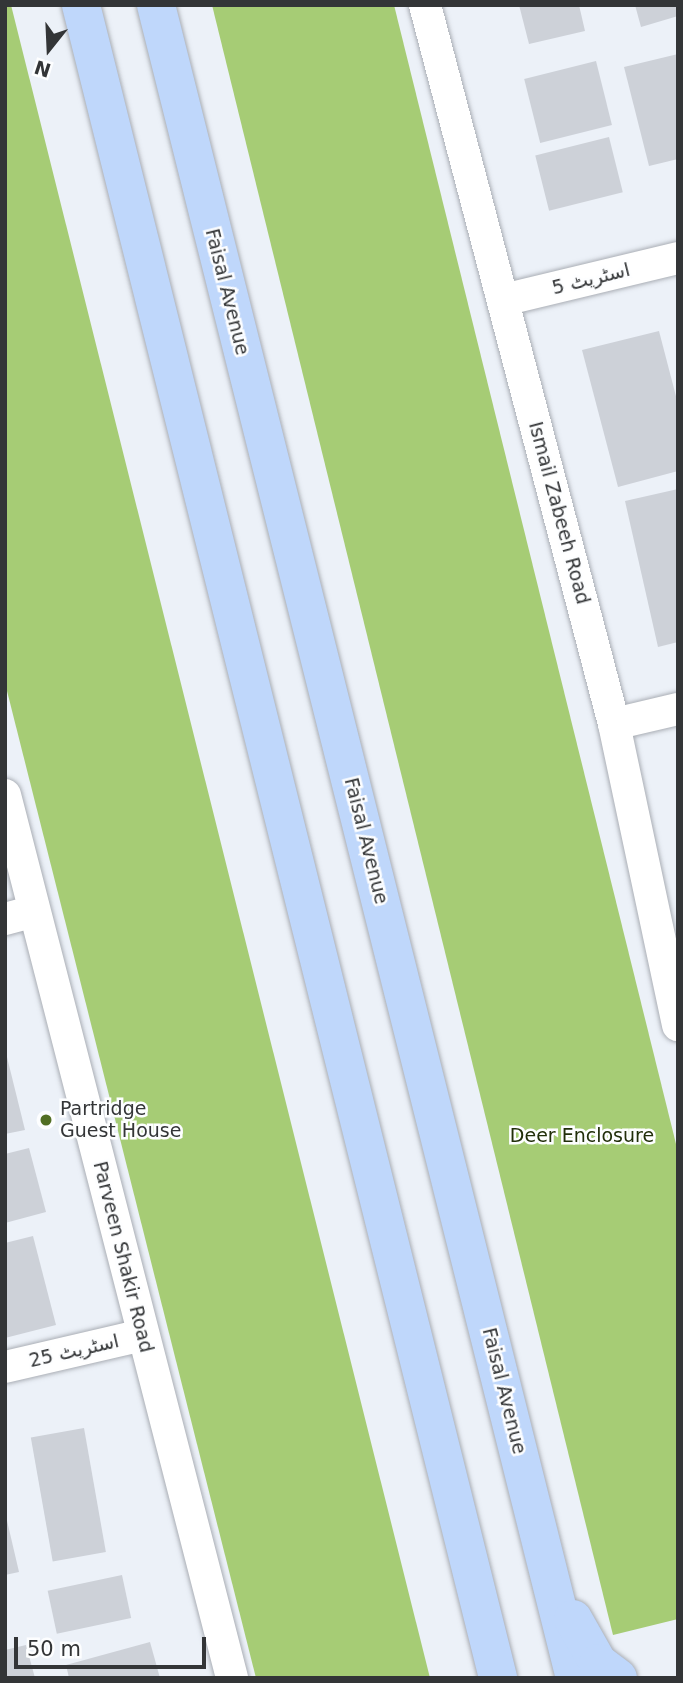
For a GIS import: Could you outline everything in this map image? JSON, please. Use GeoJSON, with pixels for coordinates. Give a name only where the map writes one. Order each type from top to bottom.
{"type":"FeatureCollection","features":[{"type":"Feature","properties":{"kind":"main road"},"geometry":{"type":"LineString","coordinates":[[81,5],[498,1678]]}},
{"type":"Feature","properties":{"kind":"main road","name":"Faisal Avenue"},"geometry":{"type":"LineString","coordinates":[[156,5],[575,1678]]}},
{"type":"Feature","properties":{"kind":"main road"},"geometry":{"type":"LineString","coordinates":[[548,1567],[588,1648],[618,1678]]}},
{"type":"Feature","properties":{"kind":"main road"},"geometry":{"type":"LineString","coordinates":[[473,1577],[473,1678]]}},
{"type":"Feature","properties":{"kind":"street","name":"Ismail Zabeeh Road"},"geometry":{"type":"LineString","coordinates":[[425,5],[614,724],[678,1025]]}},
{"type":"Feature","properties":{"kind":"street","name":"اسٹریٹ 5"},"geometry":{"type":"LineString","coordinates":[[503,300],[678,258]]}},
{"type":"Feature","properties":{"kind":"street"},"geometry":{"type":"LineString","coordinates":[[614,724],[678,709]]}},
{"type":"Feature","properties":{"kind":"street","name":"Parveen Shakir Road"},"geometry":{"type":"LineString","coordinates":[[5,794],[20,915],[144,1335],[232,1678]]}},
{"type":"Feature","properties":{"kind":"street","name":"اسٹریٹ 25"},"geometry":{"type":"LineString","coordinates":[[5,1367],[144,1335]]}},
{"type":"Feature","properties":{"kind":"green space"},"geometry":{"type":"Polygon","coordinates":[[[5,5],[11,5],[430,1678],[256,1678],[5,683],[5,5]]]}},
{"type":"Feature","properties":{"kind":"green space","name":"Deer Enclosure"},"geometry":{"type":"Polygon","coordinates":[[[212,5],[394,5],[678,1152],[678,1619],[613,1635],[212,5]]]}},
{"type":"Feature","properties":{"kind":"building"},"geometry":{"type":"Polygon","coordinates":[[[519,5],[579,5],[585,31],[529,44],[519,5]]]}},
{"type":"Feature","properties":{"kind":"building"},"geometry":{"type":"Polygon","coordinates":[[[635,5],[678,5],[678,16],[641,27],[635,5]]]}},
{"type":"Feature","properties":{"kind":"building"},"geometry":{"type":"Polygon","coordinates":[[[678,54],[678,159],[649,166],[624,67],[678,54]]]}},
{"type":"Feature","properties":{"kind":"building"},"geometry":{"type":"Polygon","coordinates":[[[596,61],[612,125],[540,143],[524,79],[596,61]]]}},
{"type":"Feature","properties":{"kind":"building"},"geometry":{"type":"Polygon","coordinates":[[[609,137],[623,192],[549,211],[535,155],[609,137]]]}},
{"type":"Feature","properties":{"kind":"building"},"geometry":{"type":"Polygon","coordinates":[[[659,331],[678,404],[678,471],[618,487],[582,350],[659,331]]]}},
{"type":"Feature","properties":{"kind":"building"},"geometry":{"type":"Polygon","coordinates":[[[678,489],[678,642],[658,647],[625,501],[678,489]]]}},
{"type":"Feature","properties":{"kind":"building"},"geometry":{"type":"Polygon","coordinates":[[[5,1049],[25,1130],[5,1134],[5,1049]]]}},
{"type":"Feature","properties":{"kind":"building"},"geometry":{"type":"Polygon","coordinates":[[[29,1148],[46,1212],[5,1223],[5,1154],[29,1148]]]}},
{"type":"Feature","properties":{"kind":"building"},"geometry":{"type":"Polygon","coordinates":[[[33,1236],[56,1325],[5,1338],[5,1243],[33,1236]]]}},
{"type":"Feature","properties":{"kind":"building"},"geometry":{"type":"Polygon","coordinates":[[[84,1428],[106,1552],[53,1561],[31,1437],[84,1428]]]}},
{"type":"Feature","properties":{"kind":"building"},"geometry":{"type":"Polygon","coordinates":[[[5,1512],[19,1572],[5,1575],[5,1512]]]}},
{"type":"Feature","properties":{"kind":"building"},"geometry":{"type":"Polygon","coordinates":[[[122,1575],[131,1618],[57,1634],[48,1591],[122,1575]]]}},
{"type":"Feature","properties":{"kind":"building"},"geometry":{"type":"Polygon","coordinates":[[[150,1642],[160,1678],[69,1678],[66,1665],[150,1642]]]}},
{"type":"Feature","properties":{"kind":"building"},"geometry":{"type":"Polygon","coordinates":[[[26,1645],[35,1678],[5,1678],[5,1650],[26,1645]]]}},
{"type":"Feature","properties":{"kind":"place","name":"Partridge Guest House"},"geometry":{"type":"Point","coordinates":[46,1120]}}]}
